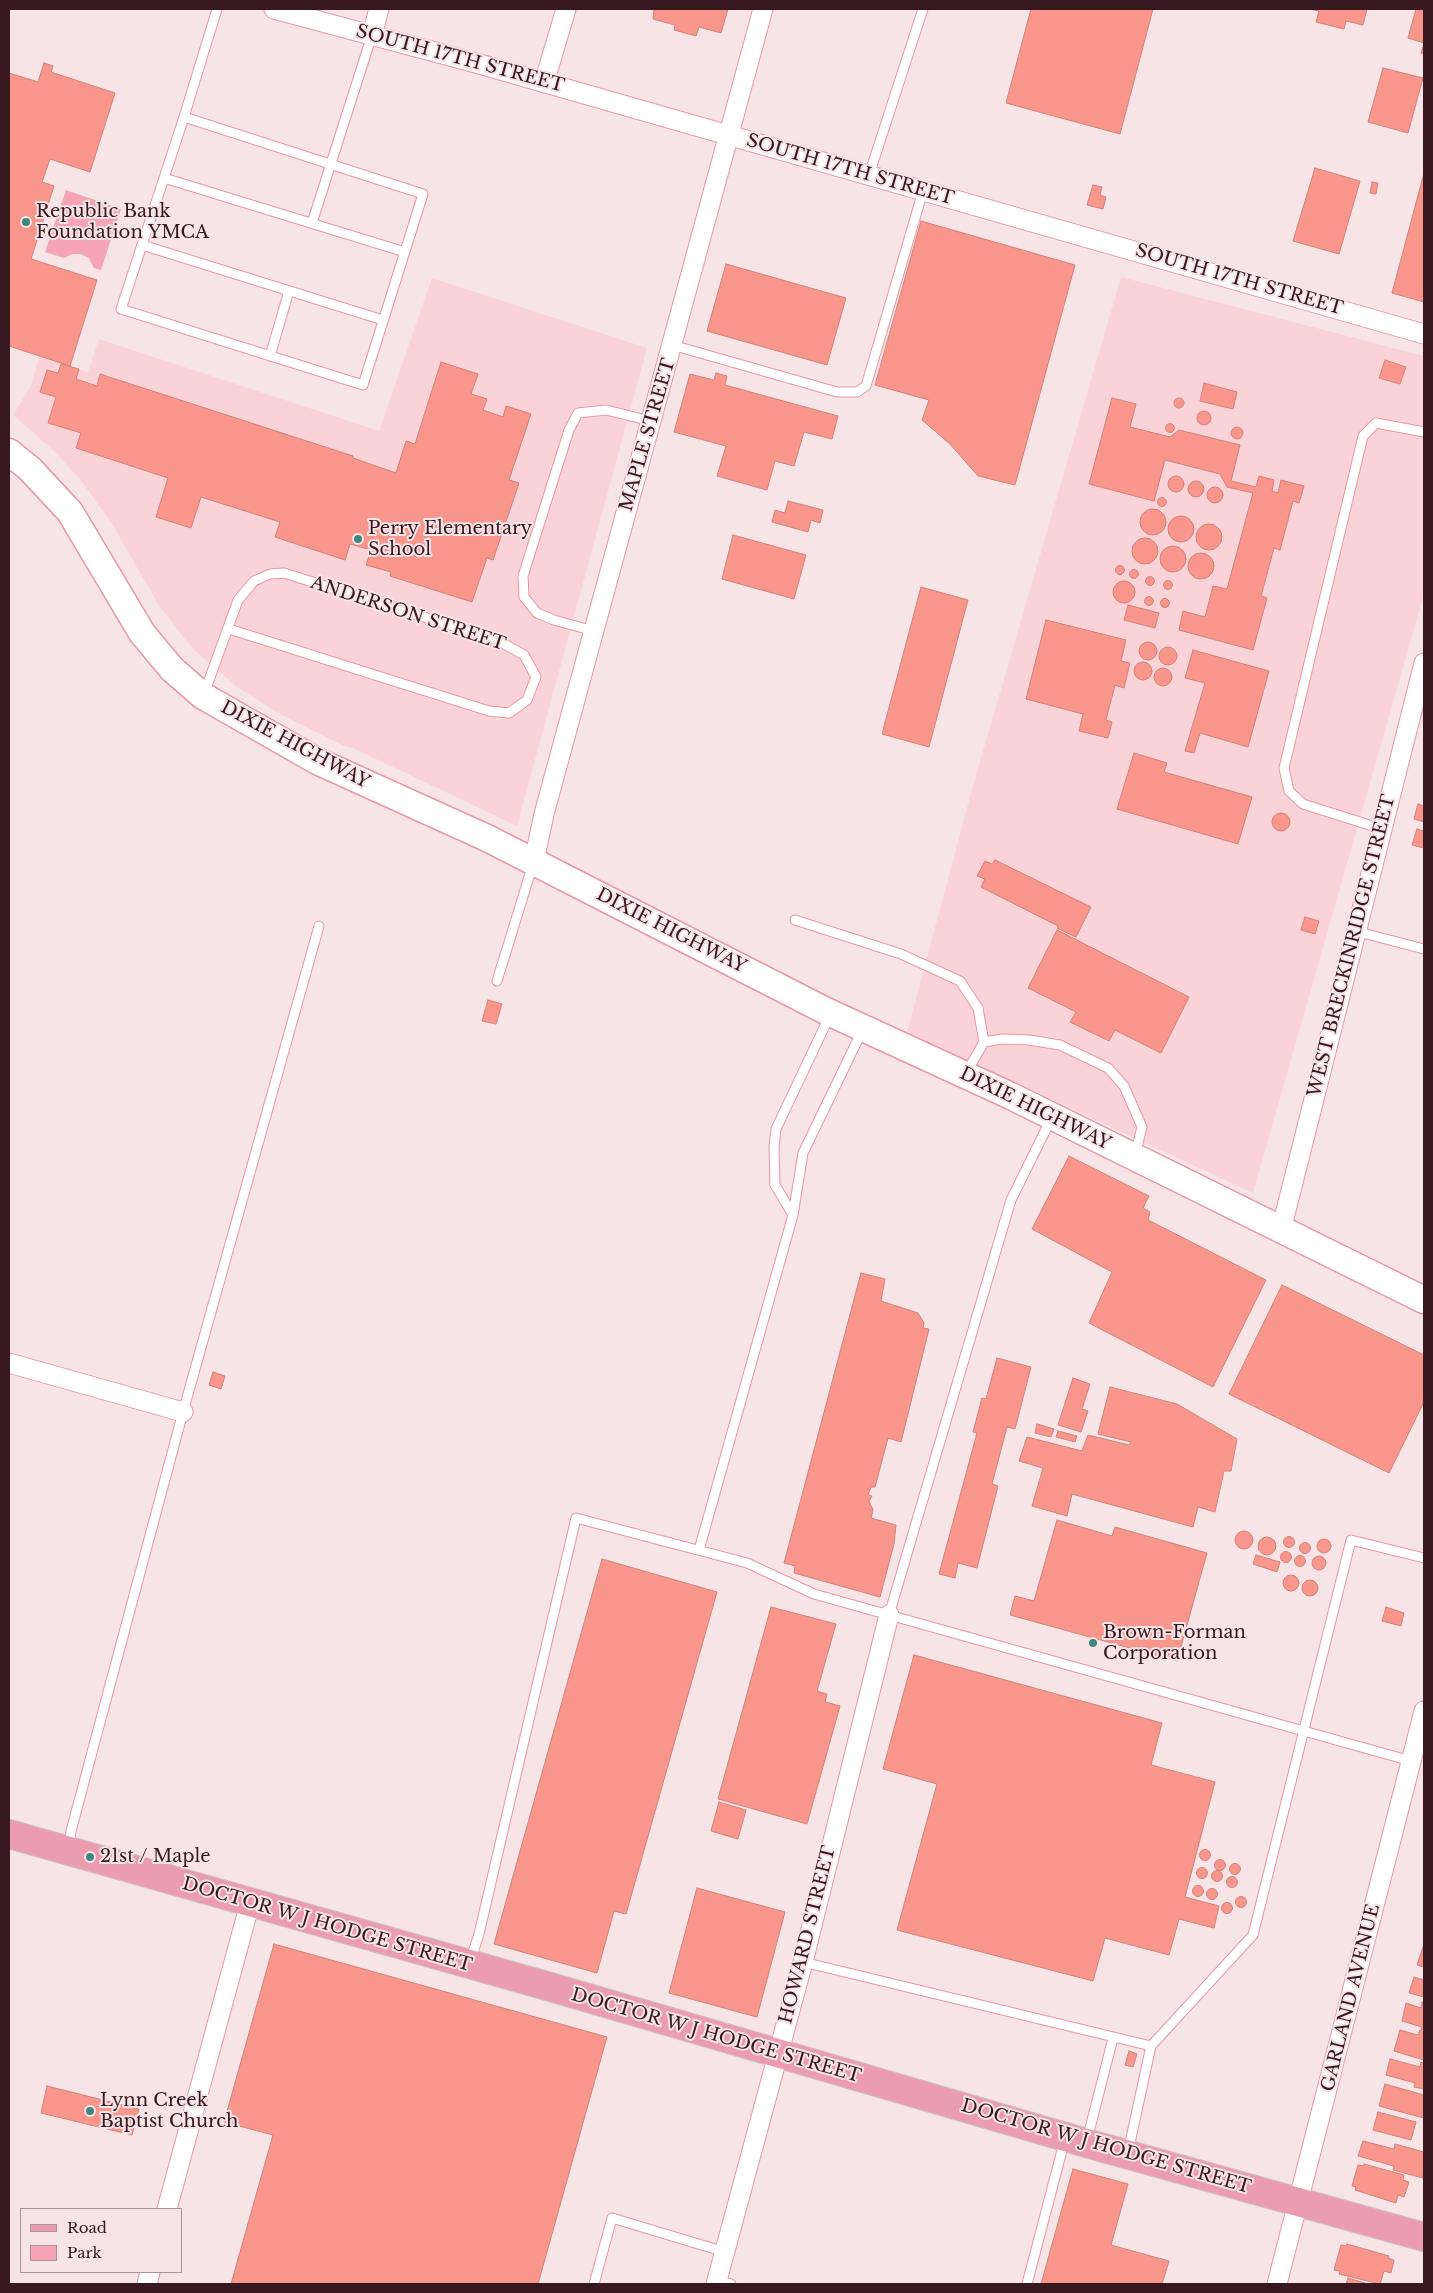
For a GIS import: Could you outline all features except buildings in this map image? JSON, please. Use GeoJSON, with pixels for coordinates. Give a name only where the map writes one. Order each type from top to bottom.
{"type":"FeatureCollection","features":[{"type":"Feature","properties":{"kind":"main road","name":"DOCTOR W J HODGE STREET"},"geometry":{"type":"LineString","coordinates":[[9,1834],[1424,2238]]}},
{"type":"Feature","properties":{"kind":"street","name":"SOUTH 17TH STREET"},"geometry":{"type":"LineString","coordinates":[[274,9],[544,82],[1424,334]]}},
{"type":"Feature","properties":{"kind":"street"},"geometry":{"type":"LineString","coordinates":[[372,35],[379,9]]}},
{"type":"Feature","properties":{"kind":"street"},"geometry":{"type":"LineString","coordinates":[[544,82],[566,9]]}},
{"type":"Feature","properties":{"kind":"street","name":"MAPLE STREET"},"geometry":{"type":"LineString","coordinates":[[534,861],[544,814],[763,9]]}},
{"type":"Feature","properties":{"kind":"street","name":"DIXIE HIGHWAY"},"geometry":{"type":"LineString","coordinates":[[9,452],[30,469],[70,512],[142,633],[172,669],[203,696],[317,761],[487,838],[863,1029],[1052,1117],[1424,1300]]}},
{"type":"Feature","properties":{"kind":"street","name":"WEST BRECKINRIDGE STREET"},"geometry":{"type":"LineString","coordinates":[[1281,1230],[1424,663]]}},
{"type":"Feature","properties":{"kind":"street"},"geometry":{"type":"LineString","coordinates":[[9,1363],[183,1412]]}},
{"type":"Feature","properties":{"kind":"street","name":"HOWARD STREET"},"geometry":{"type":"LineString","coordinates":[[721,2283],[725,2252],[803,1962],[889,1615]]}},
{"type":"Feature","properties":{"kind":"street","name":"GARLAND AVENUE"},"geometry":{"type":"LineString","coordinates":[[1277,2284],[1424,1711]]}},
{"type":"Feature","properties":{"kind":"street"},"geometry":{"type":"LineString","coordinates":[[167,2208],[250,1903]]}},
{"type":"Feature","properties":{"kind":"lane"},"geometry":{"type":"LineString","coordinates":[[184,117],[423,194],[362,385],[121,309],[217,9]]}},
{"type":"Feature","properties":{"kind":"lane"},"geometry":{"type":"LineString","coordinates":[[869,175],[923,9]]}},
{"type":"Feature","properties":{"kind":"lane"},"geometry":{"type":"LineString","coordinates":[[312,223],[372,35]]}},
{"type":"Feature","properties":{"kind":"lane"},"geometry":{"type":"LineString","coordinates":[[164,178],[405,252]]}},
{"type":"Feature","properties":{"kind":"lane"},"geometry":{"type":"LineString","coordinates":[[672,345],[837,392],[857,392],[866,386],[923,190]]}},
{"type":"Feature","properties":{"kind":"lane"},"geometry":{"type":"LineString","coordinates":[[142,245],[383,320]]}},
{"type":"Feature","properties":{"kind":"lane"},"geometry":{"type":"LineString","coordinates":[[270,356],[289,291]]}},
{"type":"Feature","properties":{"kind":"lane"},"geometry":{"type":"LineString","coordinates":[[594,631],[554,620],[537,613],[524,598],[523,576],[568,430],[578,413],[606,410],[651,421]]}},
{"type":"Feature","properties":{"kind":"lane"},"geometry":{"type":"LineString","coordinates":[[1382,829],[1303,804],[1289,791],[1284,768],[1362,436],[1376,423],[1424,432]]}},
{"type":"Feature","properties":{"kind":"lane","name":"ANDERSON STREET"},"geometry":{"type":"LineString","coordinates":[[203,696],[238,600],[254,581],[270,574],[284,574],[497,640],[524,655],[536,677],[527,700],[509,714],[489,711],[229,629]]}},
{"type":"Feature","properties":{"kind":"lane"},"geometry":{"type":"LineString","coordinates":[[497,981],[534,861]]}},
{"type":"Feature","properties":{"kind":"lane"},"geometry":{"type":"LineString","coordinates":[[795,920],[901,954],[960,981],[978,1008],[984,1042],[965,1075]]}},
{"type":"Feature","properties":{"kind":"lane"},"geometry":{"type":"LineString","coordinates":[[68,1851],[71,1831],[183,1412],[319,926]]}},
{"type":"Feature","properties":{"kind":"lane"},"geometry":{"type":"LineString","coordinates":[[1355,931],[1424,949]]}},
{"type":"Feature","properties":{"kind":"lane"},"geometry":{"type":"LineString","coordinates":[[793,1215],[775,1185],[774,1147],[776,1129],[831,1013]]}},
{"type":"Feature","properties":{"kind":"lane"},"geometry":{"type":"LineString","coordinates":[[699,1550],[793,1215],[803,1152],[824,1105],[863,1029]]}},
{"type":"Feature","properties":{"kind":"lane"},"geometry":{"type":"LineString","coordinates":[[984,1042],[1002,1039],[1029,1040],[1060,1045],[1108,1068],[1124,1086],[1142,1127],[1134,1157]]}},
{"type":"Feature","properties":{"kind":"lane"},"geometry":{"type":"LineString","coordinates":[[889,1615],[1011,1200],[1052,1117]]}},
{"type":"Feature","properties":{"kind":"lane"},"geometry":{"type":"LineString","coordinates":[[469,1965],[479,1934],[576,1518],[747,1563],[814,1594],[1411,1761]]}},
{"type":"Feature","properties":{"kind":"lane"},"geometry":{"type":"LineString","coordinates":[[1127,2154],[1151,2046],[1253,1934],[1305,1732],[1351,1540],[1424,1558]]}},
{"type":"Feature","properties":{"kind":"lane"},"geometry":{"type":"LineString","coordinates":[[803,1962],[1151,2046]]}},
{"type":"Feature","properties":{"kind":"lane"},"geometry":{"type":"LineString","coordinates":[[1027,2284],[1076,2140],[1114,2038]]}},
{"type":"Feature","properties":{"kind":"lane"},"geometry":{"type":"LineString","coordinates":[[594,2284],[612,2218],[725,2252]]}},
{"type":"Feature","properties":{"kind":"shaded area"},"geometry":{"type":"Polygon","coordinates":[[[1121,277],[1424,356],[1424,594],[1253,1193],[907,1032],[974,782],[1121,277]]]}},
{"type":"Feature","properties":{"kind":"shaded area","name":"Perry Elementary School"},"geometry":{"type":"Polygon","coordinates":[[[432,278],[647,348],[517,826],[353,748],[344,746],[278,713],[237,687],[192,648],[158,604],[112,524],[80,479],[52,449],[13,415],[31,386],[39,357],[88,372],[99,339],[379,431],[432,278]]]}},
{"type":"Feature","properties":{"kind":"green space"},"geometry":{"type":"Polygon","coordinates":[[[66,190],[121,209],[101,270],[94,268],[89,258],[81,254],[72,254],[64,258],[45,252],[66,190]]]}},
{"type":"Feature","properties":{"kind":"place","name":"Republic Bank Foundation YMCA"},"geometry":{"type":"Point","coordinates":[26,222]}},
{"type":"Feature","properties":{"kind":"place","name":"Perry Elementary School"},"geometry":{"type":"Point","coordinates":[358,539]}},
{"type":"Feature","properties":{"kind":"place","name":"Brown-Forman Corporation"},"geometry":{"type":"Point","coordinates":[1093,1643]}},
{"type":"Feature","properties":{"kind":"place","name":"21st / Maple"},"geometry":{"type":"Point","coordinates":[90,1857]}},
{"type":"Feature","properties":{"kind":"place","name":"Lynn Creek Baptist Church"},"geometry":{"type":"Point","coordinates":[90,2111]}}]}
